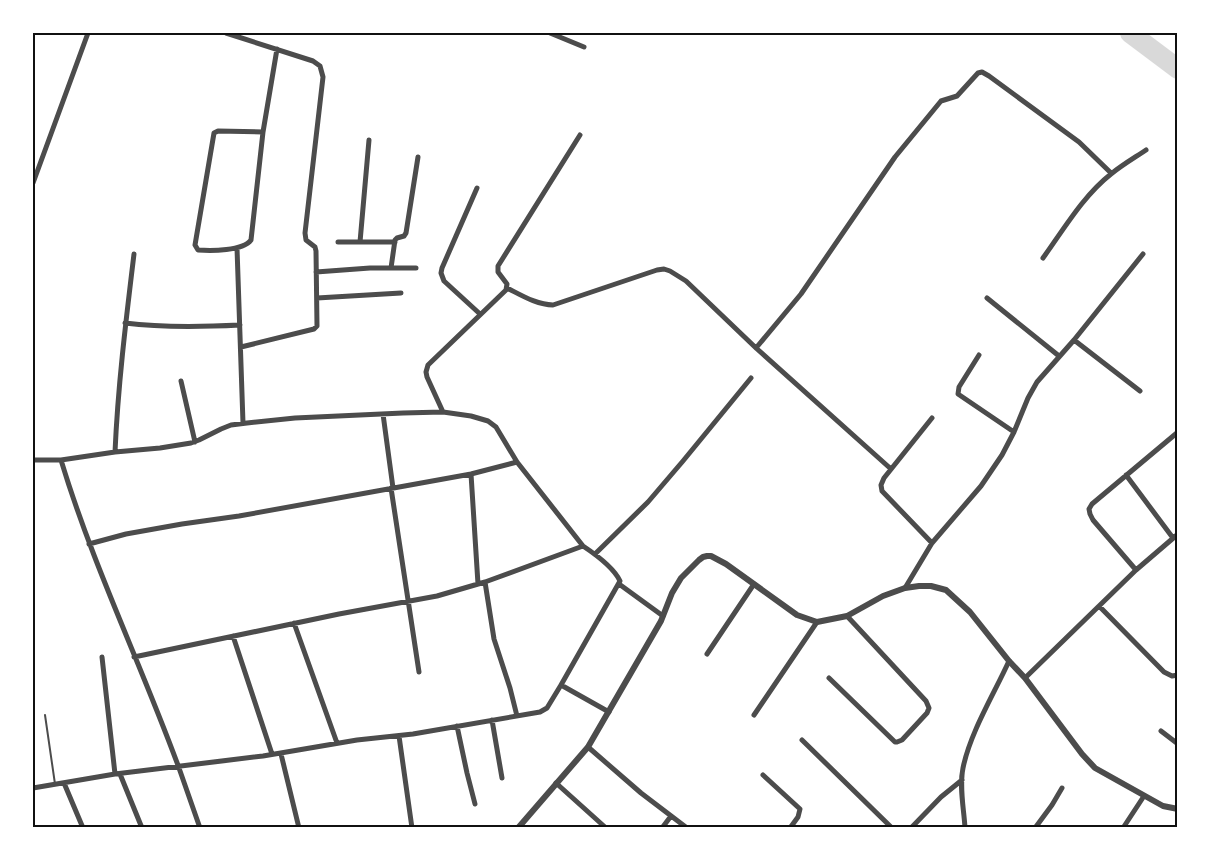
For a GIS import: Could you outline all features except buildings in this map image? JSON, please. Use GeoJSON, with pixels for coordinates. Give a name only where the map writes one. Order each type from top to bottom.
{"type":"FeatureCollection","features":[{"type":"Feature","properties":{"kind":"street"},"geometry":{"type":"LineString","coordinates":[[33,183],[88,33]]}},
{"type":"Feature","properties":{"kind":"street"},"geometry":{"type":"LineString","coordinates":[[226,33],[313,61],[320,66],[323,77],[305,233],[306,240],[316,248],[318,323],[315,328],[241,346]]}},
{"type":"Feature","properties":{"kind":"street"},"geometry":{"type":"LineString","coordinates":[[550,33],[584,47]]}},
{"type":"Feature","properties":{"kind":"street"},"geometry":{"type":"LineString","coordinates":[[263,132],[216,131],[214,133],[195,247],[199,251],[237,248],[246,246],[251,240],[263,132],[277,49]]}},
{"type":"Feature","properties":{"kind":"street"},"geometry":{"type":"LineString","coordinates":[[756,348],[806,287],[895,157],[941,101],[957,96],[978,73],[989,76],[1079,142],[1111,173]]}},
{"type":"Feature","properties":{"kind":"street"},"geometry":{"type":"LineString","coordinates":[[443,412],[427,377],[426,369],[430,362],[507,288],[507,283],[498,272],[498,266],[580,135]]}},
{"type":"Feature","properties":{"kind":"street"},"geometry":{"type":"LineString","coordinates":[[360,242],[369,140]]}},
{"type":"Feature","properties":{"kind":"street"},"geometry":{"type":"LineString","coordinates":[[1043,258],[1088,196],[1111,173],[1146,150]]}},
{"type":"Feature","properties":{"kind":"street"},"geometry":{"type":"LineString","coordinates":[[391,268],[395,242],[397,238],[406,233],[418,157]]}},
{"type":"Feature","properties":{"kind":"street"},"geometry":{"type":"LineString","coordinates":[[477,188],[441,273],[444,281],[480,315]]}},
{"type":"Feature","properties":{"kind":"street"},"geometry":{"type":"LineString","coordinates":[[338,242],[395,242]]}},
{"type":"Feature","properties":{"kind":"street"},"geometry":{"type":"LineString","coordinates":[[237,248],[243,423]]}},
{"type":"Feature","properties":{"kind":"street"},"geometry":{"type":"LineString","coordinates":[[115,452],[125,323],[134,254]]}},
{"type":"Feature","properties":{"kind":"street"},"geometry":{"type":"LineString","coordinates":[[905,588],[932,543],[981,486],[1002,455],[1037,382],[1143,254]]}},
{"type":"Feature","properties":{"kind":"street"},"geometry":{"type":"LineString","coordinates":[[316,272],[416,268]]}},
{"type":"Feature","properties":{"kind":"street"},"geometry":{"type":"LineString","coordinates":[[507,288],[537,302],[553,305],[657,270],[670,271],[686,281],[756,348],[891,469]]}},
{"type":"Feature","properties":{"kind":"street"},"geometry":{"type":"LineString","coordinates":[[317,298],[401,293]]}},
{"type":"Feature","properties":{"kind":"street"},"geometry":{"type":"LineString","coordinates":[[987,298],[1059,356]]}},
{"type":"Feature","properties":{"kind":"street"},"geometry":{"type":"LineString","coordinates":[[125,323],[192,327],[240,325]]}},
{"type":"Feature","properties":{"kind":"street"},"geometry":{"type":"LineString","coordinates":[[1074,340],[1140,391]]}},
{"type":"Feature","properties":{"kind":"street"},"geometry":{"type":"LineString","coordinates":[[979,356],[958,394],[1014,432]]}},
{"type":"Feature","properties":{"kind":"street"},"geometry":{"type":"LineString","coordinates":[[595,554],[648,502],[751,378]]}},
{"type":"Feature","properties":{"kind":"street"},"geometry":{"type":"LineString","coordinates":[[181,381],[195,442]]}},
{"type":"Feature","properties":{"kind":"street"},"geometry":{"type":"LineString","coordinates":[[33,460],[61,460],[195,442],[231,425],[243,423],[295,418],[443,412],[471,416],[492,423],[517,462],[583,546],[595,554],[619,578],[619,584],[561,685],[543,711],[399,736],[337,743],[282,754],[117,774],[33,788]]}},
{"type":"Feature","properties":{"kind":"street"},"geometry":{"type":"LineString","coordinates":[[383,414],[418,672]]}},
{"type":"Feature","properties":{"kind":"street"},"geometry":{"type":"LineString","coordinates":[[932,418],[881,485],[882,491],[932,543]]}},
{"type":"Feature","properties":{"kind":"street"},"geometry":{"type":"LineString","coordinates":[[1136,570],[1093,520],[1089,509],[1092,504],[1178,432]]}},
{"type":"Feature","properties":{"kind":"street"},"geometry":{"type":"LineString","coordinates":[[61,460],[89,544],[178,766],[200,828]]}},
{"type":"Feature","properties":{"kind":"street"},"geometry":{"type":"LineString","coordinates":[[89,544],[126,534],[471,474],[517,462]]}},
{"type":"Feature","properties":{"kind":"street"},"geometry":{"type":"LineString","coordinates":[[471,474],[481,583],[494,639],[517,716]]}},
{"type":"Feature","properties":{"kind":"street"},"geometry":{"type":"LineString","coordinates":[[1025,678],[1136,570],[1175,536],[1126,475]]}},
{"type":"Feature","properties":{"kind":"street"},"geometry":{"type":"LineString","coordinates":[[134,657],[432,597],[481,583],[583,546]]}},
{"type":"Feature","properties":{"kind":"street"},"geometry":{"type":"LineString","coordinates":[[518,828],[588,747],[663,616],[668,600],[681,578],[703,557],[711,556],[726,564],[797,615],[817,621],[847,616],[884,596],[905,588],[931,586],[946,591],[970,612],[1095,768],[1163,806],[1178,809]]}},
{"type":"Feature","properties":{"kind":"street"},"geometry":{"type":"LineString","coordinates":[[619,584],[663,616]]}},
{"type":"Feature","properties":{"kind":"street"},"geometry":{"type":"LineString","coordinates":[[707,654],[754,584]]}},
{"type":"Feature","properties":{"kind":"street"},"geometry":{"type":"LineString","coordinates":[[1099,606],[1164,672],[1172,676],[1178,675]]}},
{"type":"Feature","properties":{"kind":"street"},"geometry":{"type":"LineString","coordinates":[[829,678],[895,742],[902,740],[929,708],[926,701],[847,616]]}},
{"type":"Feature","properties":{"kind":"street"},"geometry":{"type":"LineString","coordinates":[[754,715],[817,621]]}},
{"type":"Feature","properties":{"kind":"street"},"geometry":{"type":"LineString","coordinates":[[294,623],[337,743]]}},
{"type":"Feature","properties":{"kind":"street"},"geometry":{"type":"LineString","coordinates":[[233,636],[272,754]]}},
{"type":"Feature","properties":{"kind":"street"},"geometry":{"type":"LineString","coordinates":[[102,657],[117,774],[142,828]]}},
{"type":"Feature","properties":{"kind":"street"},"geometry":{"type":"LineString","coordinates":[[965,828],[963,768],[969,746],[1009,661]]}},
{"type":"Feature","properties":{"kind":"street"},"geometry":{"type":"LineString","coordinates":[[561,685],[609,711]]}},
{"type":"Feature","properties":{"kind":"street"},"geometry":{"type":"LineString","coordinates":[[492,720],[502,778]]}},
{"type":"Feature","properties":{"kind":"street"},"geometry":{"type":"LineString","coordinates":[[457,726],[475,804]]}},
{"type":"Feature","properties":{"kind":"street"},"geometry":{"type":"LineString","coordinates":[[1161,731],[1178,744]]}},
{"type":"Feature","properties":{"kind":"street"},"geometry":{"type":"LineString","coordinates":[[399,736],[412,828]]}},
{"type":"Feature","properties":{"kind":"street"},"geometry":{"type":"LineString","coordinates":[[802,740],[892,828]]}},
{"type":"Feature","properties":{"kind":"street"},"geometry":{"type":"LineString","coordinates":[[588,747],[641,793],[687,828]]}},
{"type":"Feature","properties":{"kind":"street"},"geometry":{"type":"LineString","coordinates":[[282,754],[299,828]]}},
{"type":"Feature","properties":{"kind":"street"},"geometry":{"type":"LineString","coordinates":[[763,775],[800,809],[798,817],[790,828]]}},
{"type":"Feature","properties":{"kind":"street"},"geometry":{"type":"LineString","coordinates":[[910,828],[962,780]]}},
{"type":"Feature","properties":{"kind":"street"},"geometry":{"type":"LineString","coordinates":[[64,783],[83,828]]}},
{"type":"Feature","properties":{"kind":"street"},"geometry":{"type":"LineString","coordinates":[[556,783],[606,828]]}},
{"type":"Feature","properties":{"kind":"street"},"geometry":{"type":"LineString","coordinates":[[1035,828],[1062,788]]}},
{"type":"Feature","properties":{"kind":"street"},"geometry":{"type":"LineString","coordinates":[[1124,828],[1144,796]]}},
{"type":"Feature","properties":{"kind":"street"},"geometry":{"type":"LineString","coordinates":[[662,828],[671,816]]}},
{"type":"Feature","properties":{"kind":"lane"},"geometry":{"type":"LineString","coordinates":[[45,715],[55,784]]}},
{"type":"Feature","properties":{"kind":"waterway"},"geometry":{"type":"LineString","coordinates":[[1130,33],[1178,69]]}}]}
